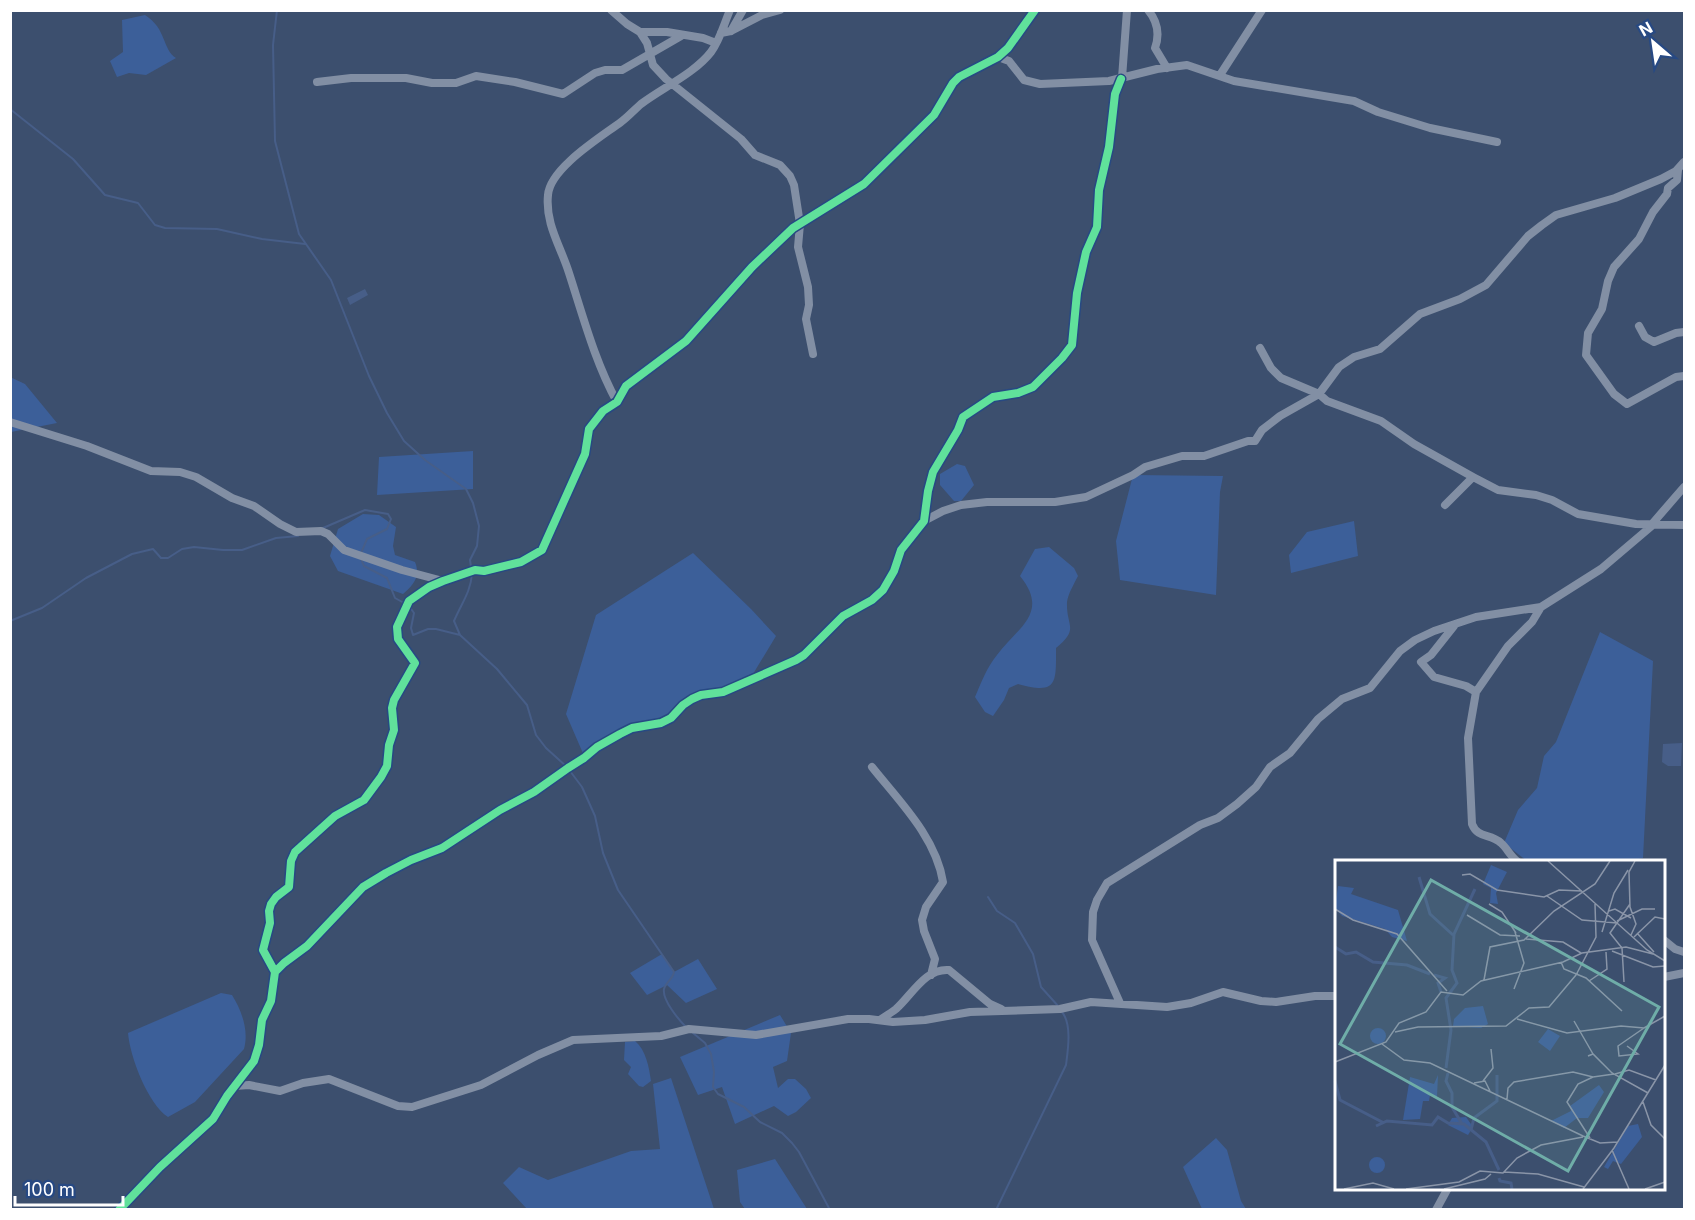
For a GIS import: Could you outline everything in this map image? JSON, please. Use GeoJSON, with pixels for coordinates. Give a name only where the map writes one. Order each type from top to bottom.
{"type":"FeatureCollection","features":[{"type":"Feature","properties":{"kind":"street"},"geometry":{"type":"LineString","coordinates":[[611,10],[640,32],[647,43],[653,65],[741,139],[755,155],[780,165],[787,173],[794,185],[800,224],[798,247],[808,287],[809,305],[806,319],[813,354]]}},
{"type":"Feature","properties":{"kind":"street"},"geometry":{"type":"LineString","coordinates":[[617,402],[585,324],[552,230],[548,210],[549,190],[555,179],[581,150],[673,83],[708,54],[721,33],[730,10]]}},
{"type":"Feature","properties":{"kind":"street"},"geometry":{"type":"LineString","coordinates":[[731,31],[743,10]]}},
{"type":"Feature","properties":{"kind":"street"},"geometry":{"type":"LineString","coordinates":[[721,33],[731,31],[759,13],[780,10]]}},
{"type":"Feature","properties":{"kind":"street"},"geometry":{"type":"LineString","coordinates":[[119,1209],[160,1167],[213,1119],[254,1061],[259,1045],[262,1020],[270,1001],[274,972],[262,950],[270,922],[271,904],[289,887],[291,861],[295,852],[334,816],[364,800],[387,765],[389,745],[394,730],[392,708],[394,700],[415,663],[398,639],[397,627],[409,601],[429,587],[443,581],[475,570],[484,571],[521,562],[542,550],[585,454],[589,429],[603,411],[617,402],[626,386],[686,341],[752,267],[793,228],[864,184],[934,115],[953,82],[959,76],[998,57],[1008,48],[1035,10]]}},
{"type":"Feature","properties":{"kind":"street"},"geometry":{"type":"LineString","coordinates":[[924,521],[933,472],[958,430],[963,417],[993,397],[1018,393],[1033,387],[1072,345],[1077,293],[1086,252],[1097,226],[1099,190],[1109,147],[1115,94],[1122,78],[1127,10]]}},
{"type":"Feature","properties":{"kind":"street"},"geometry":{"type":"LineString","coordinates":[[1148,10],[1157,26],[1158,42],[1155,48],[1167,68]]}},
{"type":"Feature","properties":{"kind":"street"},"geometry":{"type":"LineString","coordinates":[[1220,75],[1263,10]]}},
{"type":"Feature","properties":{"kind":"street"},"geometry":{"type":"LineString","coordinates":[[640,32],[663,31],[681,36],[703,38],[716,43]]}},
{"type":"Feature","properties":{"kind":"street"},"geometry":{"type":"LineString","coordinates":[[317,82],[351,78],[406,78],[432,83],[456,83],[476,76],[515,81],[563,94],[595,73],[605,70],[622,70],[681,36]]}},
{"type":"Feature","properties":{"kind":"street"},"geometry":{"type":"LineString","coordinates":[[998,57],[1008,61],[1024,80],[1032,84],[1122,78],[1187,65],[1234,81],[1354,101],[1378,112],[1430,128],[1497,142]]}},
{"type":"Feature","properties":{"kind":"street"},"geometry":{"type":"LineString","coordinates":[[274,972],[307,946],[363,887],[386,873],[442,848],[500,810],[534,792],[597,747],[620,734],[632,728],[661,723],[671,718],[692,699],[701,695],[723,692],[804,655],[843,616],[872,600],[883,590],[894,571],[901,550],[924,521],[943,511],[987,502],[1055,502],[1086,497],[1132,476],[1145,467],[1170,459],[1204,456],[1248,441],[1255,441],[1262,430],[1280,416],[1320,394],[1339,367],[1354,357],[1380,349],[1420,314],[1460,299],[1486,285],[1528,236],[1556,215],[1615,198],[1678,170],[1684,162]]}},
{"type":"Feature","properties":{"kind":"street"},"geometry":{"type":"LineString","coordinates":[[1678,170],[1677,180],[1668,188],[1667,194],[1653,212],[1639,239],[1614,267],[1608,281],[1602,309],[1588,333],[1586,355],[1614,394],[1627,404],[1676,377],[1684,376]]}},
{"type":"Feature","properties":{"kind":"street"},"geometry":{"type":"LineString","coordinates":[[1639,326],[1645,337],[1654,342],[1684,332]]}},
{"type":"Feature","properties":{"kind":"street"},"geometry":{"type":"LineString","coordinates":[[1260,348],[1271,368],[1281,378],[1320,394],[1327,401],[1381,421],[1414,444],[1498,490],[1536,495],[1552,500],[1578,514],[1636,524],[1684,525]]}},
{"type":"Feature","properties":{"kind":"street"},"geometry":{"type":"LineString","coordinates":[[10,422],[87,446],[151,471],[180,472],[196,477],[232,498],[254,506],[296,532],[321,531],[328,534],[344,550],[443,581]]}},
{"type":"Feature","properties":{"kind":"street"},"geometry":{"type":"LineString","coordinates":[[1445,506],[1473,477]]}},
{"type":"Feature","properties":{"kind":"street"},"geometry":{"type":"LineString","coordinates":[[1120,1003],[1092,940],[1093,912],[1107,883],[1183,836],[1218,818],[1237,804],[1256,787],[1270,767],[1290,753],[1318,719],[1342,699],[1370,688],[1400,651],[1415,640],[1476,617],[1541,607],[1601,569],[1653,524],[1684,487]]}},
{"type":"Feature","properties":{"kind":"street"},"geometry":{"type":"LineString","coordinates":[[1517,860],[1501,843],[1479,835],[1472,824],[1468,738],[1476,692],[1508,646],[1532,622],[1541,607]]}},
{"type":"Feature","properties":{"kind":"street"},"geometry":{"type":"LineString","coordinates":[[1455,624],[1431,655],[1421,662],[1434,677],[1466,686],[1476,692]]}},
{"type":"Feature","properties":{"kind":"street"},"geometry":{"type":"LineString","coordinates":[[872,767],[912,817],[929,844],[941,870],[943,882],[926,907],[922,920],[935,960],[931,975]]}},
{"type":"Feature","properties":{"kind":"street"},"geometry":{"type":"LineString","coordinates":[[1665,941],[1675,949],[1684,952]]}},
{"type":"Feature","properties":{"kind":"street"},"geometry":{"type":"LineString","coordinates":[[880,1020],[896,1008],[916,986],[931,975],[943,970],[950,970],[990,1004],[1006,1012]]}},
{"type":"Feature","properties":{"kind":"street"},"geometry":{"type":"LineString","coordinates":[[1665,977],[1684,973]]}},
{"type":"Feature","properties":{"kind":"street"},"geometry":{"type":"LineString","coordinates":[[1665,984],[1674,976]]}},
{"type":"Feature","properties":{"kind":"street"},"geometry":{"type":"LineString","coordinates":[[235,1086],[249,1085],[280,1091],[303,1083],[329,1079],[398,1106],[412,1107],[481,1085],[546,1051],[573,1040],[661,1036],[689,1029],[756,1035],[848,1019],[893,1022],[925,1020],[994,1010],[1006,1012],[1060,1009],[1092,1002],[1167,1007],[1191,1003],[1223,992],[1276,1002],[1335,996]]}},
{"type":"Feature","properties":{"kind":"street"},"geometry":{"type":"LineString","coordinates":[[1436,1209],[1447,1190]]}},
{"type":"Feature","properties":{"kind":"shaded area"},"geometry":{"type":"Polygon","coordinates":[[[145,15],[157,26],[168,49],[176,58],[146,75],[129,73],[117,77],[110,61],[123,52],[122,20],[145,15]]]}},
{"type":"Feature","properties":{"kind":"shaded area"},"geometry":{"type":"Polygon","coordinates":[[[365,289],[368,295],[350,305],[347,298],[365,289]]]}},
{"type":"Feature","properties":{"kind":"shaded area"},"geometry":{"type":"Polygon","coordinates":[[[10,377],[25,384],[57,423],[11,432],[10,377]]]}},
{"type":"Feature","properties":{"kind":"shaded area"},"geometry":{"type":"Polygon","coordinates":[[[473,451],[473,489],[377,495],[379,457],[473,451]]]}},
{"type":"Feature","properties":{"kind":"shaded area"},"geometry":{"type":"Polygon","coordinates":[[[957,464],[965,466],[974,485],[961,501],[954,501],[940,485],[940,474],[957,464]]]}},
{"type":"Feature","properties":{"kind":"shaded area"},"geometry":{"type":"Polygon","coordinates":[[[1133,475],[1223,476],[1220,492],[1216,595],[1120,580],[1116,541],[1133,475]]]}},
{"type":"Feature","properties":{"kind":"shaded area"},"geometry":{"type":"Polygon","coordinates":[[[363,514],[379,515],[396,527],[393,546],[395,555],[415,562],[417,572],[413,584],[403,594],[338,571],[330,556],[338,529],[363,514]]]}},
{"type":"Feature","properties":{"kind":"shaded area"},"geometry":{"type":"Polygon","coordinates":[[[1354,521],[1358,556],[1291,573],[1289,555],[1307,532],[1354,521]]]}},
{"type":"Feature","properties":{"kind":"shaded area"},"geometry":{"type":"Polygon","coordinates":[[[1049,547],[1074,568],[1078,576],[1067,602],[1070,631],[1056,648],[1055,678],[1048,687],[1018,684],[1009,688],[993,716],[985,712],[975,697],[990,665],[1028,619],[1032,600],[1020,576],[1035,549],[1049,547]]]}},
{"type":"Feature","properties":{"kind":"shaded area"},"geometry":{"type":"Polygon","coordinates":[[[693,553],[776,636],[750,679],[723,691],[696,696],[666,721],[632,727],[585,758],[566,714],[596,615],[693,553]]]}},
{"type":"Feature","properties":{"kind":"shaded area"},"geometry":{"type":"Polygon","coordinates":[[[1600,632],[1653,661],[1643,858],[1634,860],[1526,860],[1504,843],[1518,810],[1537,788],[1544,756],[1556,742],[1600,632]]]}},
{"type":"Feature","properties":{"kind":"shaded area"},"geometry":{"type":"Polygon","coordinates":[[[1682,743],[1681,766],[1668,766],[1662,762],[1663,744],[1682,743]]]}},
{"type":"Feature","properties":{"kind":"shaded area"},"geometry":{"type":"Polygon","coordinates":[[[662,954],[674,972],[698,959],[717,989],[686,1003],[667,985],[647,995],[630,973],[662,954]]]}},
{"type":"Feature","properties":{"kind":"shaded area"},"geometry":{"type":"Polygon","coordinates":[[[221,993],[232,995],[239,1008],[246,1035],[244,1049],[195,1102],[168,1117],[154,1102],[141,1079],[132,1054],[128,1033],[221,993]]]}},
{"type":"Feature","properties":{"kind":"shaded area"},"geometry":{"type":"Polygon","coordinates":[[[780,1015],[791,1033],[787,1061],[773,1067],[778,1088],[788,1079],[795,1079],[806,1089],[811,1098],[788,1116],[774,1106],[735,1124],[722,1087],[698,1095],[680,1057],[780,1015]]]}},
{"type":"Feature","properties":{"kind":"shaded area"},"geometry":{"type":"Polygon","coordinates":[[[635,1041],[644,1054],[651,1081],[643,1087],[639,1086],[628,1074],[631,1067],[624,1060],[625,1042],[635,1041]]]}},
{"type":"Feature","properties":{"kind":"shaded area"},"geometry":{"type":"Polygon","coordinates":[[[671,1078],[714,1209],[527,1209],[503,1183],[519,1167],[548,1180],[631,1151],[660,1149],[653,1084],[671,1078]]]}},
{"type":"Feature","properties":{"kind":"shaded area"},"geometry":{"type":"Polygon","coordinates":[[[1216,1138],[1227,1150],[1241,1201],[1246,1209],[1202,1209],[1183,1167],[1216,1138]]]}},
{"type":"Feature","properties":{"kind":"shaded area"},"geometry":{"type":"Polygon","coordinates":[[[775,1159],[807,1209],[745,1209],[740,1202],[737,1170],[775,1159]]]}},
{"type":"Feature","properties":{"kind":"waterway"},"geometry":{"type":"LineString","coordinates":[[277,10],[273,45],[275,141],[299,234],[331,280],[369,376],[404,441],[425,460],[466,489],[473,503],[479,526],[477,546],[470,560],[471,567]]}},
{"type":"Feature","properties":{"kind":"waterway"},"geometry":{"type":"LineString","coordinates":[[10,109],[73,159],[105,195],[138,203],[155,225],[165,228],[217,229],[262,239],[305,244]]}},
{"type":"Feature","properties":{"kind":"waterway"},"geometry":{"type":"LineString","coordinates":[[323,528],[365,510],[388,514],[391,519],[387,529],[367,539],[361,553]]}},
{"type":"Feature","properties":{"kind":"waterway"},"geometry":{"type":"LineString","coordinates":[[10,621],[42,608],[86,578],[132,554],[153,549],[161,558],[168,558],[182,549],[194,547],[242,550],[276,538],[298,536]]}},
{"type":"Feature","properties":{"kind":"waterway"},"geometry":{"type":"LineString","coordinates":[[361,559],[364,566],[387,578],[395,598],[404,603]]}},
{"type":"Feature","properties":{"kind":"waterway"},"geometry":{"type":"LineString","coordinates":[[472,573],[468,592],[454,621],[460,635],[497,669],[527,705],[536,735],[546,748],[567,767]]}},
{"type":"Feature","properties":{"kind":"waterway"},"geometry":{"type":"LineString","coordinates":[[409,606],[414,613],[411,628],[413,635],[428,629],[460,635]]}},
{"type":"Feature","properties":{"kind":"waterway"},"geometry":{"type":"LineString","coordinates":[[570,771],[582,787],[595,816],[603,853],[618,890],[674,972],[664,989],[664,994],[672,1010],[686,1027]]}},
{"type":"Feature","properties":{"kind":"waterway"},"geometry":{"type":"LineString","coordinates":[[988,897],[997,911],[1015,923],[1033,954],[1041,987],[1059,1007]]}},
{"type":"Feature","properties":{"kind":"waterway"},"geometry":{"type":"LineString","coordinates":[[996,1210],[1066,1065],[1068,1030],[1062,1012]]}},
{"type":"Feature","properties":{"kind":"waterway"},"geometry":{"type":"LineString","coordinates":[[693,1033],[705,1043],[711,1054],[714,1072],[713,1087],[718,1094],[744,1107],[760,1122],[782,1133],[792,1143],[830,1210]]}},
{"type":"Feature","properties":{"kind":"cycle path"},"geometry":{"type":"LineString","coordinates":[[119,1210],[160,1167],[213,1119],[227,1096],[254,1061],[259,1045],[262,1020],[271,1001],[275,972],[263,950],[270,923],[271,904],[289,887],[291,861],[295,852],[335,816],[364,800],[387,766],[389,745],[394,730],[392,708],[394,700],[415,663],[398,639],[397,627],[409,601],[429,587],[443,581],[475,570],[484,571],[521,562],[542,550],[585,454],[589,429],[603,411],[617,402],[626,386],[686,341],[752,267],[793,228],[864,184],[934,115],[959,77],[998,57],[1008,48],[1035,10]]}},
{"type":"Feature","properties":{"kind":"cycle path"},"geometry":{"type":"LineString","coordinates":[[275,972],[307,946],[363,887],[411,860],[442,848],[500,810],[534,792],[597,747],[620,734],[632,728],[661,723],[671,718],[692,699],[701,695],[723,692],[796,660],[804,655],[843,616],[872,600],[883,590],[894,571],[901,550],[924,521],[933,472],[958,430],[963,417],[993,397],[1018,393],[1033,387],[1072,345],[1077,293],[1086,252],[1097,227],[1099,190],[1109,147],[1115,94],[1121,79]]}}]}
